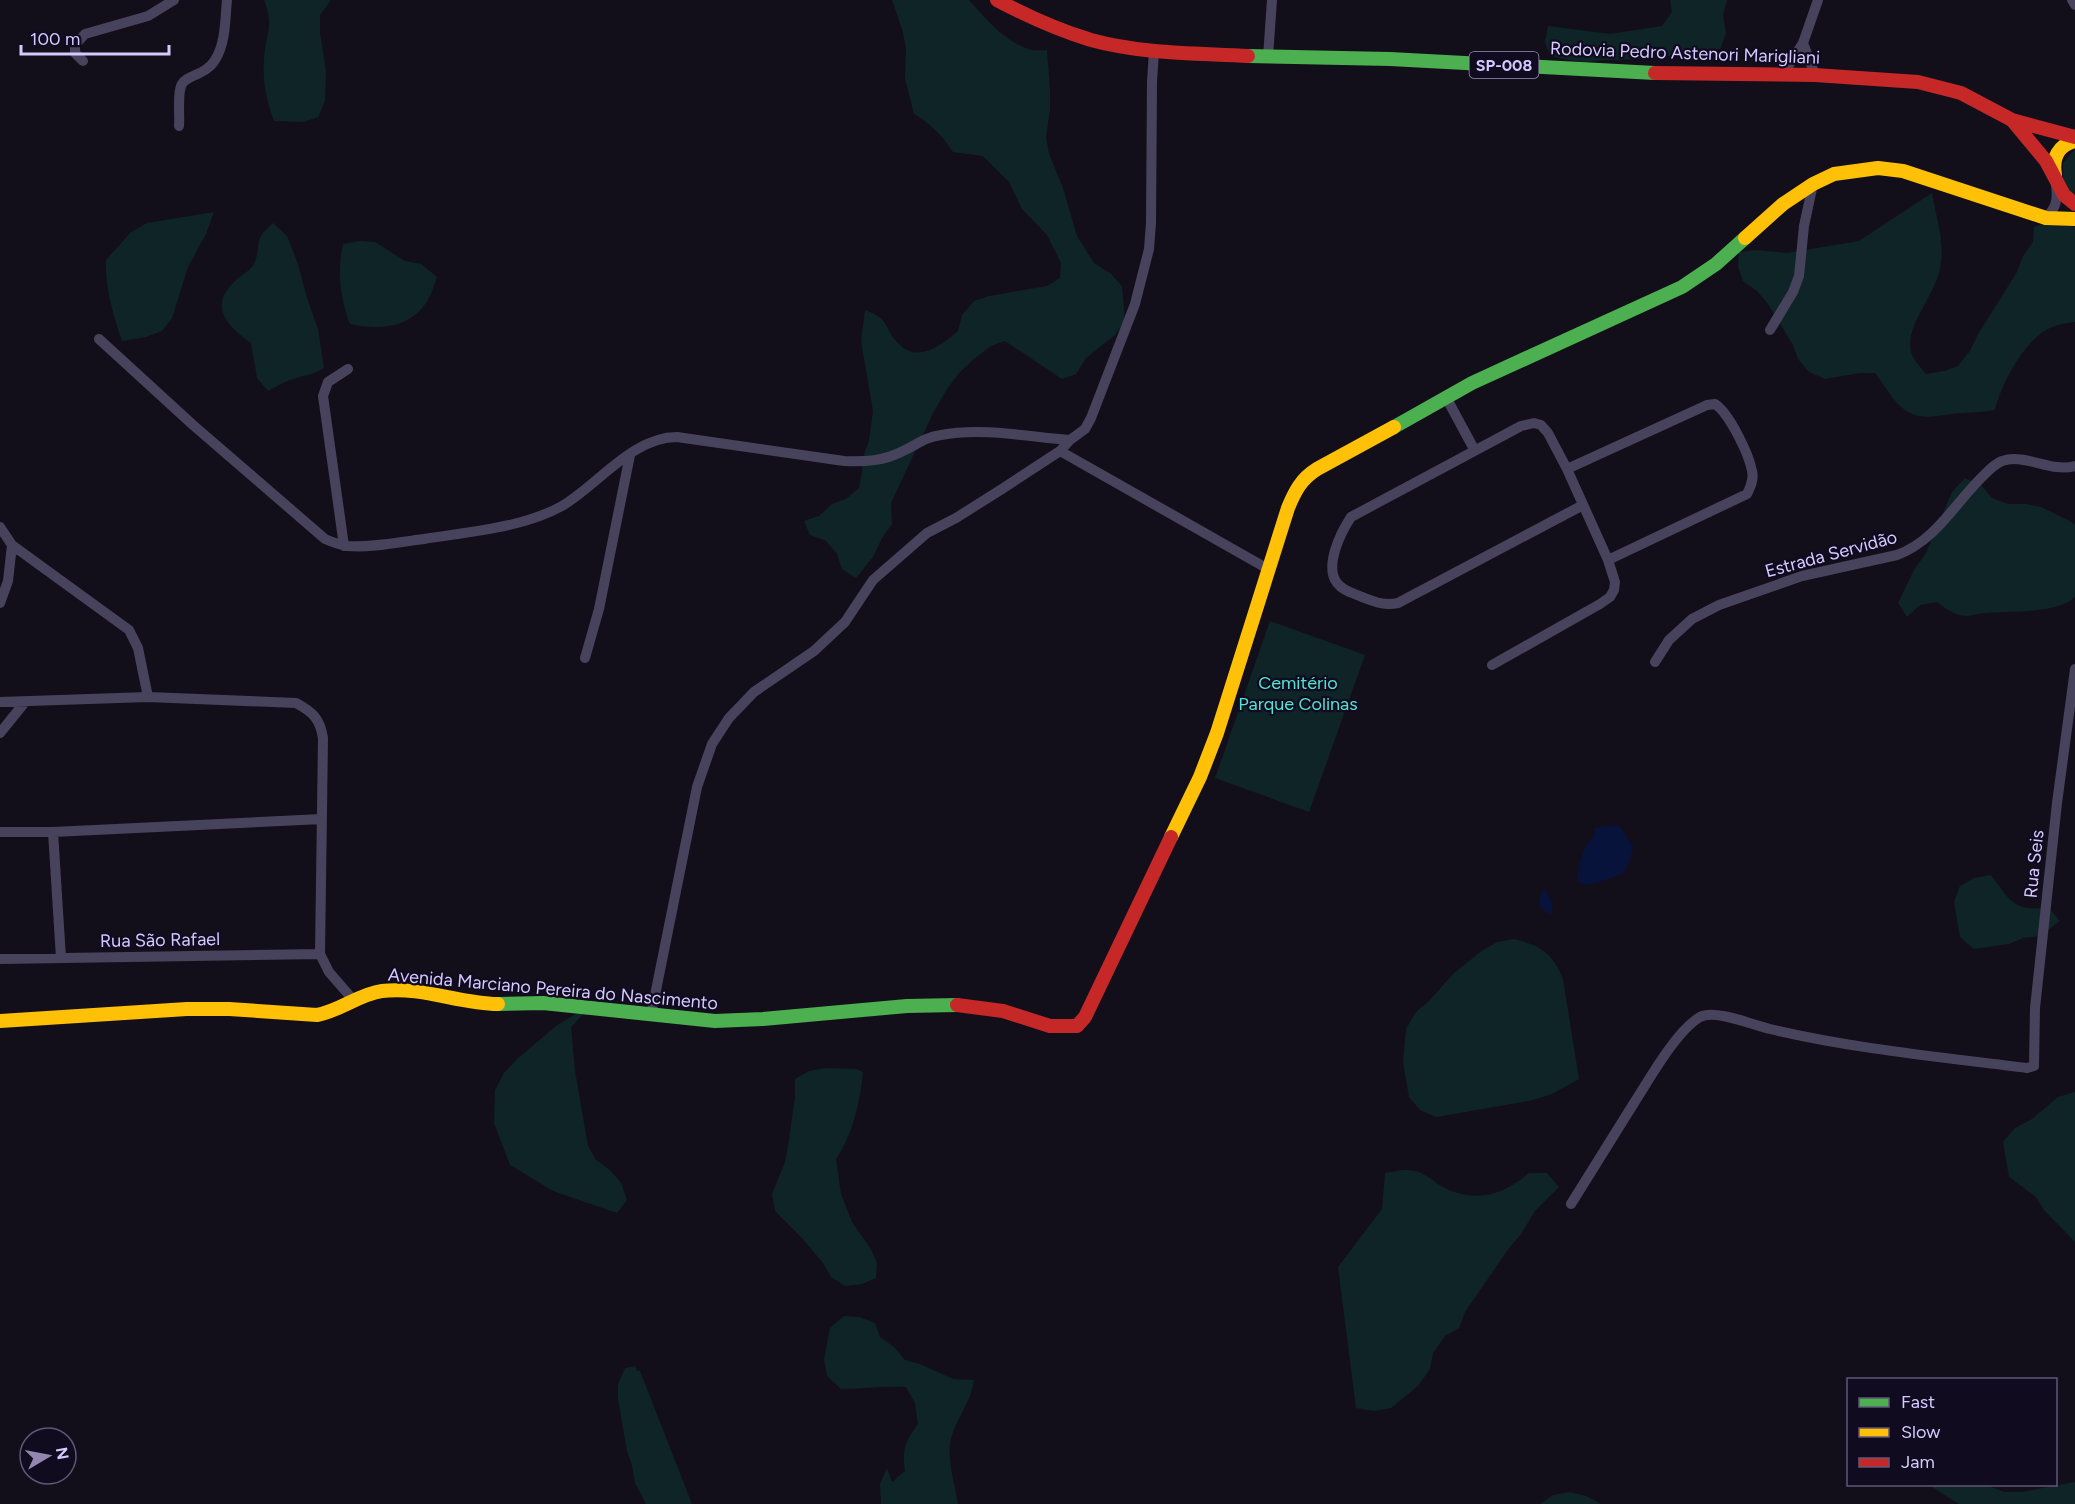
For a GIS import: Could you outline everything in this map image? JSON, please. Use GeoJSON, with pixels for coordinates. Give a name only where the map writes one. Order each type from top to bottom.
{"type":"FeatureCollection","features":[{"type":"Feature","properties":{"kind":"street"},"geometry":{"type":"LineString","coordinates":[[83,61],[74,50],[75,45],[84,34],[148,16],[174,0]]}},
{"type":"Feature","properties":{"kind":"street"},"geometry":{"type":"LineString","coordinates":[[179,126],[180,87],[186,80],[210,68],[217,58],[222,41],[227,0]]}},
{"type":"Feature","properties":{"kind":"street","name":"Rodovia Pedro Astenori Marigliani"},"geometry":{"type":"LineString","coordinates":[[997,0],[1038,21],[1092,40],[1154,51],[1268,57],[1390,59],[1678,74],[1815,75],[1918,82],[1961,93],[2012,120],[2075,139]]}},
{"type":"Feature","properties":{"kind":"street"},"geometry":{"type":"LineString","coordinates":[[1268,57],[1272,0]]}},
{"type":"Feature","properties":{"kind":"street"},"geometry":{"type":"LineString","coordinates":[[1783,74],[1803,43],[1818,0]]}},
{"type":"Feature","properties":{"kind":"street"},"geometry":{"type":"LineString","coordinates":[[2072,0],[2075,5]]}},
{"type":"Feature","properties":{"kind":"street"},"geometry":{"type":"LineString","coordinates":[[1803,43],[1815,75]]}},
{"type":"Feature","properties":{"kind":"street"},"geometry":{"type":"LineString","coordinates":[[651,1015],[697,787],[712,744],[729,718],[754,692],[814,651],[845,622],[873,580],[927,533],[956,518],[1060,450],[1085,429],[1091,418],[1135,304],[1149,249],[1154,51]]}},
{"type":"Feature","properties":{"kind":"street","name":"Rodovia Pedro Astenori Marigliani"},"geometry":{"type":"LineString","coordinates":[[2012,120],[2041,154],[2064,195],[2075,204]]}},
{"type":"Feature","properties":{"kind":"street"},"geometry":{"type":"LineString","coordinates":[[2046,218],[2055,206],[2057,196],[2053,168],[2055,157],[2060,148],[2075,139]]}},
{"type":"Feature","properties":{"kind":"street","name":"Avenida Marciano Pereira do Nascimento"},"geometry":{"type":"LineString","coordinates":[[0,1021],[187,1009],[230,1009],[317,1015],[329,1013],[383,991],[415,992],[483,1004],[543,1003],[716,1021],[743,1021],[858,1009],[931,1005],[972,1006],[1006,1012],[1060,1028],[1077,1026],[1085,1017],[1200,777],[1217,733],[1288,508],[1297,487],[1306,476],[1511,363],[1682,287],[1716,264],[1783,204],[1813,184],[1834,174],[1878,168],[1903,171],[1956,186],[2046,218],[2075,219]]}},
{"type":"Feature","properties":{"kind":"street"},"geometry":{"type":"LineString","coordinates":[[1770,330],[1793,292],[1799,276],[1804,226],[1813,184]]}},
{"type":"Feature","properties":{"kind":"street"},"geometry":{"type":"LineString","coordinates":[[99,339],[193,425],[325,539],[344,546],[377,546],[460,534],[541,516],[574,499],[641,447],[667,437],[677,436],[844,461],[867,462],[905,451],[923,439],[955,432],[1070,440]]}},
{"type":"Feature","properties":{"kind":"street"},"geometry":{"type":"LineString","coordinates":[[344,546],[323,396],[328,382],[348,369]]}},
{"type":"Feature","properties":{"kind":"street"},"geometry":{"type":"LineString","coordinates":[[1447,399],[1474,449]]}},
{"type":"Feature","properties":{"kind":"street"},"geometry":{"type":"LineString","coordinates":[[1567,469],[1707,405],[1715,404],[1728,416],[1749,462],[1753,478],[1747,494],[1608,560]]}},
{"type":"Feature","properties":{"kind":"street"},"geometry":{"type":"LineString","coordinates":[[1492,665],[1610,597],[1614,590],[1615,582],[1608,560],[1583,504],[1567,469],[1548,433],[1541,425],[1534,423],[1521,426],[1474,449],[1351,517],[1340,533],[1332,570],[1336,582],[1344,589],[1380,604],[1398,603],[1583,504]]}},
{"type":"Feature","properties":{"kind":"street"},"geometry":{"type":"LineString","coordinates":[[1060,450],[1268,569]]}},
{"type":"Feature","properties":{"kind":"street"},"geometry":{"type":"LineString","coordinates":[[585,658],[599,609],[630,455]]}},
{"type":"Feature","properties":{"kind":"street","name":"Estrada Servidão"},"geometry":{"type":"LineString","coordinates":[[1655,662],[1669,640],[1692,619],[1719,605],[1802,576],[1897,555],[1912,549],[1932,533],[1974,485],[2001,461],[2020,459],[2064,468],[2075,466]]}},
{"type":"Feature","properties":{"kind":"street"},"geometry":{"type":"LineString","coordinates":[[0,527],[12,545],[129,630],[138,648],[148,696]]}},
{"type":"Feature","properties":{"kind":"street"},"geometry":{"type":"LineString","coordinates":[[0,603],[8,581],[12,545]]}},
{"type":"Feature","properties":{"kind":"street","name":"Rua Seis"},"geometry":{"type":"LineString","coordinates":[[1571,1204],[1665,1054],[1694,1021],[1703,1016],[1719,1014],[1790,1034],[1878,1048],[2027,1068],[2035,1065],[2036,998],[2057,803],[2075,669]]}},
{"type":"Feature","properties":{"kind":"street"},"geometry":{"type":"LineString","coordinates":[[0,702],[148,696],[296,703],[309,710],[317,717],[323,738],[320,954],[329,972],[355,1002]]}},
{"type":"Feature","properties":{"kind":"street"},"geometry":{"type":"LineString","coordinates":[[0,733],[25,702]]}},
{"type":"Feature","properties":{"kind":"street"},"geometry":{"type":"LineString","coordinates":[[0,832],[53,832],[322,819]]}},
{"type":"Feature","properties":{"kind":"street"},"geometry":{"type":"LineString","coordinates":[[53,832],[61,958]]}},
{"type":"Feature","properties":{"kind":"street","name":"Rua São Rafael"},"geometry":{"type":"LineString","coordinates":[[0,959],[320,954]]}},
{"type":"Feature","properties":{"kind":"green space"},"geometry":{"type":"Polygon","coordinates":[[[264,0],[331,0],[320,15],[320,33],[326,71],[325,101],[318,117],[304,122],[274,121],[264,84],[269,17],[264,0]]]}},
{"type":"Feature","properties":{"kind":"green space"},"geometry":{"type":"Polygon","coordinates":[[[892,0],[969,0],[1011,40],[1030,50],[1047,50],[1050,109],[1046,137],[1049,154],[1063,188],[1077,236],[1094,263],[1110,273],[1122,286],[1125,321],[1115,335],[1086,358],[1076,374],[1062,379],[1005,341],[991,346],[959,373],[933,413],[891,503],[892,524],[873,557],[856,578],[842,569],[837,554],[826,541],[810,535],[804,521],[819,516],[832,504],[846,499],[859,488],[873,411],[861,341],[865,310],[883,320],[892,336],[904,349],[912,352],[929,350],[937,347],[958,331],[962,315],[974,301],[989,296],[1047,286],[1060,278],[1061,263],[1047,235],[1022,209],[1009,182],[983,156],[953,152],[936,130],[914,114],[905,79],[906,49],[903,32],[892,0]]]}},
{"type":"Feature","properties":{"kind":"green space"},"geometry":{"type":"Polygon","coordinates":[[[1670,0],[1727,0],[1723,15],[1726,33],[1720,49],[1663,57],[1588,62],[1550,56],[1545,42],[1548,26],[1610,34],[1662,26],[1672,12],[1670,0]]]}},
{"type":"Feature","properties":{"kind":"green space"},"geometry":{"type":"Polygon","coordinates":[[[2075,149],[2075,202],[2063,190],[2063,163],[2075,149]]]}},
{"type":"Feature","properties":{"kind":"green space"},"geometry":{"type":"Polygon","coordinates":[[[1932,193],[1941,237],[1941,263],[1935,285],[1914,326],[1910,346],[1913,358],[1926,374],[1958,366],[1970,351],[2033,242],[2034,227],[2054,222],[2075,227],[2075,322],[2052,327],[2033,341],[2009,375],[1995,410],[1923,417],[1901,407],[1875,373],[1825,379],[1809,372],[1798,359],[1793,345],[1768,304],[1757,291],[1743,281],[1738,267],[1739,252],[1756,250],[1787,253],[1859,241],[1932,193]]]}},
{"type":"Feature","properties":{"kind":"green space"},"geometry":{"type":"Polygon","coordinates":[[[214,212],[206,234],[188,267],[172,318],[162,331],[146,337],[122,341],[108,291],[106,260],[131,232],[147,223],[214,212]]]}},
{"type":"Feature","properties":{"kind":"green space"},"geometry":{"type":"Polygon","coordinates":[[[273,223],[287,236],[298,264],[318,329],[324,368],[268,391],[257,378],[251,343],[228,322],[222,307],[223,298],[228,289],[254,264],[262,234],[273,223]]]}},
{"type":"Feature","properties":{"kind":"green space"},"geometry":{"type":"Polygon","coordinates":[[[360,241],[375,242],[405,261],[421,264],[437,277],[431,294],[419,312],[392,326],[371,327],[350,324],[341,284],[341,254],[343,244],[360,241]]]}},
{"type":"Feature","properties":{"kind":"green space"},"geometry":{"type":"Polygon","coordinates":[[[1965,478],[1981,485],[1992,498],[2008,504],[2041,507],[2075,525],[2075,596],[2068,602],[2046,609],[1966,616],[1951,611],[1937,602],[1920,605],[1907,617],[1898,603],[1914,570],[1926,553],[1952,492],[1965,478]]]}},
{"type":"Feature","properties":{"kind":"green space","name":"Cemitério Parque Colinas"},"geometry":{"type":"Polygon","coordinates":[[[1270,621],[1365,655],[1309,812],[1215,778],[1270,621]]]}},
{"type":"Feature","properties":{"kind":"green space"},"geometry":{"type":"Polygon","coordinates":[[[1991,875],[2008,897],[2020,906],[2048,907],[2060,921],[2040,936],[2023,938],[2009,944],[1974,949],[1960,937],[1954,902],[1960,886],[1974,878],[1991,875]]]}},
{"type":"Feature","properties":{"kind":"green space"},"geometry":{"type":"Polygon","coordinates":[[[1514,939],[1538,947],[1550,956],[1559,970],[1563,979],[1579,1079],[1552,1094],[1529,1101],[1436,1117],[1420,1110],[1409,1097],[1403,1062],[1406,1029],[1416,1012],[1454,973],[1497,942],[1514,939]]]}},
{"type":"Feature","properties":{"kind":"green space"},"geometry":{"type":"Polygon","coordinates":[[[595,1002],[571,1027],[575,1071],[588,1146],[596,1160],[610,1170],[621,1183],[627,1200],[617,1213],[553,1191],[510,1165],[494,1123],[495,1090],[504,1073],[556,1026],[595,1002]]]}},
{"type":"Feature","properties":{"kind":"green space"},"geometry":{"type":"Polygon","coordinates":[[[826,1068],[856,1069],[863,1072],[855,1117],[836,1159],[841,1194],[852,1222],[871,1249],[877,1263],[876,1278],[862,1284],[845,1286],[831,1277],[823,1263],[801,1237],[775,1211],[772,1194],[785,1162],[795,1097],[795,1079],[809,1071],[826,1068]]]}},
{"type":"Feature","properties":{"kind":"green space"},"geometry":{"type":"Polygon","coordinates":[[[2075,1092],[2075,1242],[2044,1210],[2036,1197],[2009,1177],[2003,1142],[2015,1128],[2032,1119],[2058,1097],[2075,1092]]]}},
{"type":"Feature","properties":{"kind":"green space"},"geometry":{"type":"Polygon","coordinates":[[[1403,1170],[1420,1172],[1441,1186],[1465,1195],[1487,1195],[1498,1192],[1529,1173],[1547,1173],[1559,1187],[1535,1211],[1465,1312],[1459,1328],[1445,1336],[1433,1353],[1430,1369],[1418,1386],[1391,1408],[1374,1411],[1356,1408],[1338,1267],[1382,1209],[1385,1173],[1403,1170]]]}},
{"type":"Feature","properties":{"kind":"green space"},"geometry":{"type":"Polygon","coordinates":[[[844,1316],[859,1317],[875,1323],[880,1337],[894,1347],[905,1360],[920,1364],[953,1379],[974,1380],[950,1445],[950,1462],[958,1504],[881,1504],[880,1484],[887,1468],[892,1482],[905,1471],[906,1446],[918,1424],[915,1403],[906,1387],[841,1389],[827,1376],[824,1359],[830,1328],[844,1316]]]}},
{"type":"Feature","properties":{"kind":"green space"},"geometry":{"type":"Polygon","coordinates":[[[635,1366],[637,1371],[640,1371],[692,1504],[646,1504],[635,1483],[618,1399],[618,1384],[625,1368],[635,1366]]]}},
{"type":"Feature","properties":{"kind":"green space"},"geometry":{"type":"Polygon","coordinates":[[[2075,1482],[2075,1504],[1959,1504],[1931,1486],[1989,1486],[2004,1492],[2022,1492],[2075,1482]]]}},
{"type":"Feature","properties":{"kind":"green space"},"geometry":{"type":"Polygon","coordinates":[[[1570,1492],[1586,1496],[1601,1504],[1540,1504],[1553,1495],[1570,1492]]]}},
{"type":"Feature","properties":{"kind":"water"},"geometry":{"type":"Polygon","coordinates":[[[1613,825],[1621,827],[1633,847],[1624,873],[1597,883],[1584,885],[1578,881],[1578,869],[1585,847],[1594,835],[1595,828],[1613,825]]]}},
{"type":"Feature","properties":{"kind":"water"},"geometry":{"type":"Polygon","coordinates":[[[1544,889],[1552,903],[1552,913],[1549,914],[1540,907],[1539,899],[1544,889]]]}},
{"type":"Feature","properties":{"kind":"traffic: fast"},"geometry":{"type":"LineString","coordinates":[[1248,56],[1390,59],[1655,73]]}},
{"type":"Feature","properties":{"kind":"traffic: fast"},"geometry":{"type":"LineString","coordinates":[[1394,427],[1472,383],[1682,287],[1716,264],[1745,238]]}},
{"type":"Feature","properties":{"kind":"traffic: fast"},"geometry":{"type":"LineString","coordinates":[[498,1004],[543,1003],[715,1021],[907,1006],[957,1005]]}},
{"type":"Feature","properties":{"kind":"traffic: slow"},"geometry":{"type":"LineString","coordinates":[[2055,175],[2054,163],[2060,149],[2075,141]]}},
{"type":"Feature","properties":{"kind":"traffic: slow"},"geometry":{"type":"LineString","coordinates":[[1745,238],[1783,204],[1813,184],[1834,174],[1878,168],[1903,171],[2046,218],[2075,219]]}},
{"type":"Feature","properties":{"kind":"traffic: slow"},"geometry":{"type":"LineString","coordinates":[[1171,837],[1200,777],[1217,733],[1288,508],[1296,491],[1303,481],[1317,469],[1394,427]]}},
{"type":"Feature","properties":{"kind":"traffic: slow"},"geometry":{"type":"LineString","coordinates":[[0,1021],[187,1009],[229,1009],[317,1015],[374,993],[397,990],[498,1004]]}},
{"type":"Feature","properties":{"kind":"traffic: jam"},"geometry":{"type":"LineString","coordinates":[[997,0],[1055,27],[1110,45],[1169,52],[1248,56]]}},
{"type":"Feature","properties":{"kind":"traffic: jam"},"geometry":{"type":"LineString","coordinates":[[1655,73],[1815,75],[1918,82],[1961,93],[2012,120],[2075,137]]}},
{"type":"Feature","properties":{"kind":"traffic: jam"},"geometry":{"type":"LineString","coordinates":[[2012,120],[2046,161],[2064,195],[2075,204]]}},
{"type":"Feature","properties":{"kind":"traffic: jam"},"geometry":{"type":"LineString","coordinates":[[957,1005],[1003,1011],[1050,1026],[1077,1026],[1085,1017],[1171,837]]}}]}
